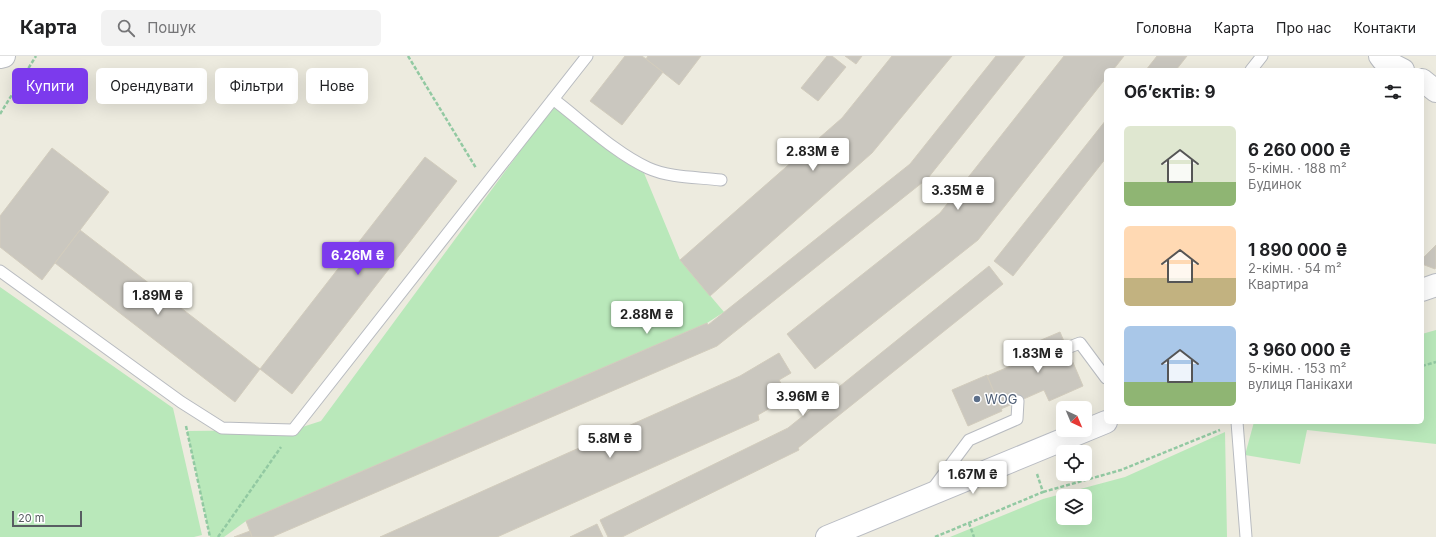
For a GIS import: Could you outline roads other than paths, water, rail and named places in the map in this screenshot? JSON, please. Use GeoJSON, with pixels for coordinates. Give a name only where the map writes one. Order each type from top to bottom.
{"type":"FeatureCollection","features":[{"type":"Feature","properties":{"kind":"street"},"geometry":{"type":"LineString","coordinates":[[0,57],[4,56]]}},
{"type":"Feature","properties":{"kind":"street"},"geometry":{"type":"LineString","coordinates":[[1380,56],[1383,60],[1399,68]]}},
{"type":"Feature","properties":{"kind":"street"},"geometry":{"type":"LineString","coordinates":[[1424,82],[1436,91]]}},
{"type":"Feature","properties":{"kind":"street"},"geometry":{"type":"LineString","coordinates":[[1424,289],[1436,285]]}},
{"type":"Feature","properties":{"kind":"street"},"geometry":{"type":"LineString","coordinates":[[827,537],[1104,423]]}},
{"type":"Feature","properties":{"kind":"lane"},"geometry":{"type":"LineString","coordinates":[[0,271],[181,402],[222,428],[293,430],[587,56]]}},
{"type":"Feature","properties":{"kind":"lane"},"geometry":{"type":"LineString","coordinates":[[1253,68],[1262,56]]}},
{"type":"Feature","properties":{"kind":"lane"},"geometry":{"type":"LineString","coordinates":[[553,99],[623,154],[649,168],[671,175],[721,180]]}},
{"type":"Feature","properties":{"kind":"lane"},"geometry":{"type":"LineString","coordinates":[[1067,348],[1080,343],[1104,375]]}},
{"type":"Feature","properties":{"kind":"lane"},"geometry":{"type":"LineString","coordinates":[[928,495],[969,440],[1017,419],[1018,401]]}},
{"type":"Feature","properties":{"kind":"lane"},"geometry":{"type":"LineString","coordinates":[[1237,424],[1246,537]]}},
{"type":"Feature","properties":{"kind":"place","name":"WOG"},"geometry":{"type":"Point","coordinates":[977,399]}}]}
